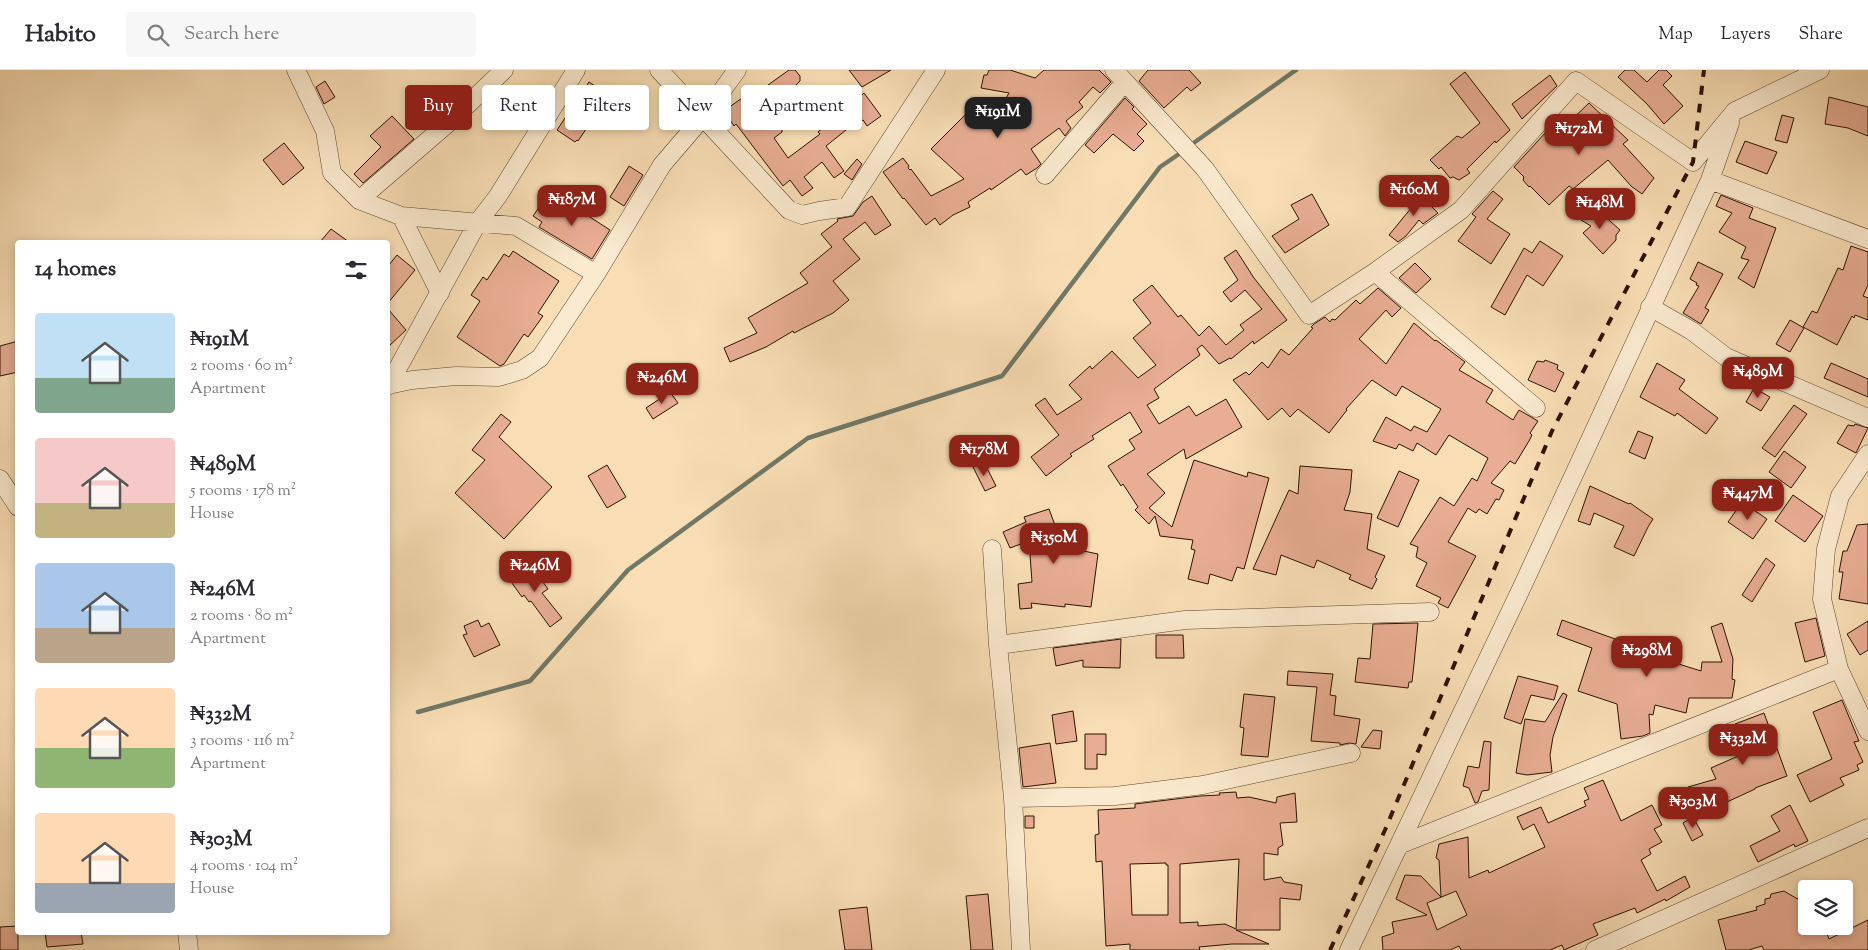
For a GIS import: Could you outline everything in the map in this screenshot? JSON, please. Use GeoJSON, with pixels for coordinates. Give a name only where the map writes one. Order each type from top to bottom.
{"type":"FeatureCollection","features":[{"type":"Feature","properties":{"kind":"street"},"geometry":{"type":"LineString","coordinates":[[296,70],[325,131],[332,173],[359,200],[401,216],[516,226],[596,274]]}},
{"type":"Feature","properties":{"kind":"street"},"geometry":{"type":"LineString","coordinates":[[359,200],[447,124],[504,70]]}},
{"type":"Feature","properties":{"kind":"street"},"geometry":{"type":"LineString","coordinates":[[390,381],[478,222],[498,196],[576,70]]}},
{"type":"Feature","properties":{"kind":"street"},"geometry":{"type":"LineString","coordinates":[[659,70],[673,85]]}},
{"type":"Feature","properties":{"kind":"street"},"geometry":{"type":"LineString","coordinates":[[727,85],[738,70]]}},
{"type":"Feature","properties":{"kind":"street"},"geometry":{"type":"LineString","coordinates":[[714,130],[789,210],[802,215],[847,207],[936,70]]}},
{"type":"Feature","properties":{"kind":"street"},"geometry":{"type":"LineString","coordinates":[[1045,174],[1120,76],[1205,169],[1309,315],[1376,272],[1460,210],[1576,81],[1693,162],[1735,111],[1820,70]]}},
{"type":"Feature","properties":{"kind":"street"},"geometry":{"type":"LineString","coordinates":[[1349,950],[1522,587],[1710,180],[1735,111]]}},
{"type":"Feature","properties":{"kind":"street"},"geometry":{"type":"LineString","coordinates":[[390,385],[412,380],[438,378],[499,377],[522,370],[540,358],[596,274],[662,165],[691,130]]}},
{"type":"Feature","properties":{"kind":"street"},"geometry":{"type":"LineString","coordinates":[[1710,180],[1868,239]]}},
{"type":"Feature","properties":{"kind":"street"},"geometry":{"type":"LineString","coordinates":[[401,216],[440,293]]}},
{"type":"Feature","properties":{"kind":"street"},"geometry":{"type":"LineString","coordinates":[[1376,272],[1536,408]]}},
{"type":"Feature","properties":{"kind":"street"},"geometry":{"type":"LineString","coordinates":[[1650,307],[1692,331],[1726,357],[1868,418]]}},
{"type":"Feature","properties":{"kind":"street"},"geometry":{"type":"LineString","coordinates":[[1868,454],[1840,496],[1826,549],[1822,599],[1839,669],[1868,731]]}},
{"type":"Feature","properties":{"kind":"street"},"geometry":{"type":"LineString","coordinates":[[0,479],[15,502]]}},
{"type":"Feature","properties":{"kind":"street"},"geometry":{"type":"LineString","coordinates":[[992,548],[998,645],[1013,798],[1021,950]]}},
{"type":"Feature","properties":{"kind":"street"},"geometry":{"type":"LineString","coordinates":[[998,645],[1185,620],[1430,612]]}},
{"type":"Feature","properties":{"kind":"street"},"geometry":{"type":"LineString","coordinates":[[1399,845],[1839,669]]}},
{"type":"Feature","properties":{"kind":"street"},"geometry":{"type":"LineString","coordinates":[[1013,798],[1114,796],[1203,785],[1351,753]]}},
{"type":"Feature","properties":{"kind":"street"},"geometry":{"type":"LineString","coordinates":[[1595,950],[1868,828]]}},
{"type":"Feature","properties":{"kind":"street"},"geometry":{"type":"LineString","coordinates":[[187,935],[189,950]]}},
{"type":"Feature","properties":{"kind":"building"},"geometry":{"type":"Polygon","coordinates":[[[789,70],[795,70],[800,76],[800,81],[796,85],[768,85],[789,70]]]}},
{"type":"Feature","properties":{"kind":"building"},"geometry":{"type":"Polygon","coordinates":[[[849,70],[891,70],[862,87],[849,70]]]}},
{"type":"Feature","properties":{"kind":"building"},"geometry":{"type":"Polygon","coordinates":[[[989,70],[1010,70],[1035,78],[1044,70],[1099,70],[1111,82],[1100,93],[1093,87],[1079,102],[1083,107],[1066,121],[1071,128],[1065,136],[1059,128],[1031,149],[1041,164],[1037,168],[1026,175],[1021,169],[991,190],[990,188],[968,202],[970,207],[953,215],[940,225],[935,218],[926,225],[883,172],[903,158],[909,166],[908,168],[911,169],[931,196],[964,179],[931,149],[973,107],[999,132],[1021,116],[1002,105],[1009,93],[981,88],[984,75],[987,75],[989,70]]]}},
{"type":"Feature","properties":{"kind":"building"},"geometry":{"type":"Polygon","coordinates":[[[1148,70],[1189,70],[1201,83],[1191,91],[1187,87],[1164,108],[1139,81],[1148,70]]]}},
{"type":"Feature","properties":{"kind":"building"},"geometry":{"type":"Polygon","coordinates":[[[1625,70],[1634,70],[1647,82],[1659,70],[1666,70],[1672,76],[1663,85],[1683,106],[1664,124],[1647,104],[1618,77],[1625,70]]]}},
{"type":"Feature","properties":{"kind":"building"},"geometry":{"type":"Polygon","coordinates":[[[1465,72],[1510,130],[1496,143],[1495,141],[1467,169],[1470,173],[1459,180],[1453,177],[1450,178],[1441,167],[1439,169],[1430,160],[1457,136],[1462,138],[1480,123],[1450,84],[1465,72]]]}},
{"type":"Feature","properties":{"kind":"building"},"geometry":{"type":"Polygon","coordinates":[[[1550,75],[1557,86],[1522,119],[1512,104],[1550,75]]]}},
{"type":"Feature","properties":{"kind":"building"},"geometry":{"type":"Polygon","coordinates":[[[325,81],[335,97],[324,104],[316,87],[325,81]]]}},
{"type":"Feature","properties":{"kind":"building"},"geometry":{"type":"Polygon","coordinates":[[[864,93],[881,116],[867,126],[863,120],[862,95],[864,93]]]}},
{"type":"Feature","properties":{"kind":"building"},"geometry":{"type":"Polygon","coordinates":[[[1829,97],[1868,107],[1868,136],[1848,128],[1825,124],[1829,97]]]}},
{"type":"Feature","properties":{"kind":"building"},"geometry":{"type":"Polygon","coordinates":[[[1125,98],[1134,107],[1132,109],[1147,124],[1137,134],[1144,141],[1134,151],[1113,134],[1094,153],[1085,145],[1125,98]]]}},
{"type":"Feature","properties":{"kind":"building"},"geometry":{"type":"Polygon","coordinates":[[[741,99],[741,130],[782,130],[774,138],[788,158],[820,134],[818,132],[820,130],[846,130],[826,146],[844,171],[834,178],[822,162],[804,177],[813,188],[802,196],[790,180],[783,186],[736,124],[734,126],[731,122],[731,106],[741,99]]]}},
{"type":"Feature","properties":{"kind":"building"},"geometry":{"type":"Polygon","coordinates":[[[1589,103],[1628,140],[1623,144],[1654,178],[1642,194],[1631,186],[1608,160],[1573,189],[1569,186],[1549,205],[1529,187],[1523,180],[1524,177],[1514,167],[1557,120],[1564,127],[1589,103]]]}},
{"type":"Feature","properties":{"kind":"building"},"geometry":{"type":"Polygon","coordinates":[[[1782,115],[1794,118],[1787,143],[1775,140],[1782,115]]]}},
{"type":"Feature","properties":{"kind":"building"},"geometry":{"type":"Polygon","coordinates":[[[392,116],[414,139],[363,183],[354,174],[381,147],[370,136],[392,116]]]}},
{"type":"Feature","properties":{"kind":"building"},"geometry":{"type":"Polygon","coordinates":[[[565,118],[565,130],[585,130],[578,141],[575,142],[557,130],[565,118]]]}},
{"type":"Feature","properties":{"kind":"building"},"geometry":{"type":"Polygon","coordinates":[[[1745,141],[1777,152],[1767,174],[1736,162],[1745,141]]]}},
{"type":"Feature","properties":{"kind":"building"},"geometry":{"type":"Polygon","coordinates":[[[284,143],[304,168],[283,185],[263,160],[284,143]]]}},
{"type":"Feature","properties":{"kind":"building"},"geometry":{"type":"Polygon","coordinates":[[[857,159],[862,164],[852,180],[844,174],[857,159]]]}},
{"type":"Feature","properties":{"kind":"building"},"geometry":{"type":"Polygon","coordinates":[[[629,166],[643,175],[624,206],[610,197],[629,166]]]}},
{"type":"Feature","properties":{"kind":"building"},"geometry":{"type":"Polygon","coordinates":[[[1421,191],[1429,200],[1427,202],[1438,213],[1423,224],[1419,220],[1406,236],[1398,242],[1389,235],[1412,207],[1409,203],[1421,191]]]}},
{"type":"Feature","properties":{"kind":"building"},"geometry":{"type":"Polygon","coordinates":[[[1493,191],[1503,199],[1487,219],[1510,234],[1491,264],[1458,241],[1476,217],[1472,214],[1493,191]]]}},
{"type":"Feature","properties":{"kind":"building"},"geometry":{"type":"Polygon","coordinates":[[[1312,194],[1329,225],[1285,253],[1272,236],[1299,219],[1291,205],[1312,194]]]}},
{"type":"Feature","properties":{"kind":"building"},"geometry":{"type":"Polygon","coordinates":[[[1721,195],[1753,208],[1749,218],[1776,228],[1754,288],[1738,278],[1749,260],[1741,258],[1746,247],[1719,232],[1732,213],[1716,206],[1721,195]]]}},
{"type":"Feature","properties":{"kind":"building"},"geometry":{"type":"Polygon","coordinates":[[[872,196],[891,225],[875,235],[865,222],[843,239],[860,259],[833,281],[849,300],[833,313],[794,333],[793,331],[766,347],[730,362],[724,348],[757,333],[748,318],[808,283],[800,273],[832,247],[821,234],[838,221],[837,219],[853,216],[863,202],[872,196]]]}},
{"type":"Feature","properties":{"kind":"building"},"geometry":{"type":"Polygon","coordinates":[[[559,197],[610,230],[592,259],[539,227],[542,222],[533,216],[544,200],[553,206],[559,197]]]}},
{"type":"Feature","properties":{"kind":"building"},"geometry":{"type":"Polygon","coordinates":[[[1592,205],[1620,230],[1616,235],[1616,240],[1603,254],[1583,233],[1591,226],[1581,220],[1592,205]]]}},
{"type":"Feature","properties":{"kind":"building"},"geometry":{"type":"Polygon","coordinates":[[[331,229],[346,240],[322,240],[331,229]]]}},
{"type":"Feature","properties":{"kind":"building"},"geometry":{"type":"Polygon","coordinates":[[[1540,241],[1563,256],[1543,286],[1527,275],[1505,315],[1491,307],[1524,248],[1532,253],[1540,241]]]}},
{"type":"Feature","properties":{"kind":"building"},"geometry":{"type":"Polygon","coordinates":[[[1851,246],[1868,252],[1868,285],[1863,296],[1868,298],[1868,320],[1855,315],[1854,318],[1852,316],[1837,345],[1803,327],[1812,311],[1817,313],[1838,268],[1843,270],[1851,246]]]}},
{"type":"Feature","properties":{"kind":"building"},"geometry":{"type":"Polygon","coordinates":[[[1236,250],[1254,278],[1287,320],[1254,344],[1253,341],[1231,359],[1219,364],[1202,345],[1197,349],[1200,355],[1154,389],[1159,398],[1147,405],[1159,424],[1189,406],[1196,416],[1226,399],[1242,427],[1186,459],[1184,449],[1147,474],[1165,493],[1149,508],[1172,527],[1194,460],[1247,477],[1248,472],[1269,478],[1244,569],[1237,567],[1232,581],[1210,574],[1208,584],[1188,579],[1195,550],[1191,549],[1193,540],[1160,536],[1155,516],[1149,524],[1135,510],[1138,507],[1108,466],[1135,449],[1129,440],[1142,432],[1130,412],[1092,436],[1094,439],[1070,454],[1072,456],[1046,476],[1031,457],[1059,435],[1035,405],[1045,398],[1057,415],[1082,399],[1069,385],[1090,366],[1092,369],[1112,351],[1138,378],[1156,365],[1133,338],[1151,323],[1133,300],[1152,285],[1178,317],[1181,315],[1199,336],[1209,326],[1226,345],[1244,330],[1240,325],[1262,309],[1245,290],[1231,302],[1223,292],[1238,280],[1224,258],[1236,250]]]}},
{"type":"Feature","properties":{"kind":"building"},"geometry":{"type":"Polygon","coordinates":[[[513,251],[559,281],[538,313],[543,316],[528,337],[524,334],[504,364],[500,366],[457,337],[480,301],[471,295],[483,277],[487,280],[504,254],[509,257],[513,251]]]}},
{"type":"Feature","properties":{"kind":"building"},"geometry":{"type":"Polygon","coordinates":[[[397,255],[415,270],[390,301],[390,264],[397,255]]]}},
{"type":"Feature","properties":{"kind":"building"},"geometry":{"type":"Polygon","coordinates":[[[1698,262],[1723,274],[1705,308],[1709,310],[1701,324],[1683,313],[1699,286],[1690,279],[1698,262]]]}},
{"type":"Feature","properties":{"kind":"building"},"geometry":{"type":"Polygon","coordinates":[[[1415,263],[1431,279],[1416,293],[1399,278],[1415,263]]]}},
{"type":"Feature","properties":{"kind":"building"},"geometry":{"type":"Polygon","coordinates":[[[1378,288],[1401,308],[1392,317],[1386,310],[1359,339],[1386,364],[1414,323],[1435,341],[1465,362],[1459,370],[1493,390],[1486,402],[1513,420],[1519,410],[1538,421],[1515,464],[1510,461],[1491,483],[1504,490],[1499,500],[1496,499],[1487,514],[1479,509],[1476,513],[1468,508],[1448,542],[1476,556],[1448,608],[1438,603],[1441,598],[1416,586],[1427,563],[1416,557],[1418,547],[1410,544],[1440,497],[1454,506],[1472,478],[1477,481],[1488,458],[1449,435],[1436,455],[1417,443],[1413,451],[1399,444],[1396,449],[1373,441],[1386,417],[1411,431],[1414,426],[1427,432],[1441,409],[1402,386],[1396,396],[1372,380],[1346,409],[1329,433],[1298,409],[1290,417],[1282,408],[1268,420],[1233,380],[1246,372],[1249,375],[1262,362],[1268,368],[1281,349],[1289,355],[1313,328],[1311,327],[1314,324],[1325,317],[1330,322],[1332,319],[1335,320],[1356,300],[1360,304],[1378,288]]]}},
{"type":"Feature","properties":{"kind":"building"},"geometry":{"type":"Polygon","coordinates":[[[390,311],[406,330],[390,345],[390,311]]]}},
{"type":"Feature","properties":{"kind":"building"},"geometry":{"type":"Polygon","coordinates":[[[1790,320],[1804,328],[1790,352],[1776,344],[1790,320]]]}},
{"type":"Feature","properties":{"kind":"building"},"geometry":{"type":"Polygon","coordinates":[[[15,342],[15,373],[0,376],[0,346],[15,342]]]}},
{"type":"Feature","properties":{"kind":"building"},"geometry":{"type":"Polygon","coordinates":[[[1545,360],[1558,365],[1557,369],[1564,373],[1555,392],[1528,380],[1537,361],[1544,362],[1545,360]]]}},
{"type":"Feature","properties":{"kind":"building"},"geometry":{"type":"Polygon","coordinates":[[[1657,363],[1685,380],[1679,389],[1718,418],[1706,434],[1677,413],[1675,416],[1640,397],[1657,363]]]}},
{"type":"Feature","properties":{"kind":"building"},"geometry":{"type":"Polygon","coordinates":[[[1831,363],[1868,379],[1868,397],[1824,378],[1831,363]]]}},
{"type":"Feature","properties":{"kind":"building"},"geometry":{"type":"Polygon","coordinates":[[[1754,388],[1770,397],[1761,411],[1746,402],[1754,388]]]}},
{"type":"Feature","properties":{"kind":"building"},"geometry":{"type":"Polygon","coordinates":[[[670,392],[678,403],[653,419],[646,408],[670,392]]]}},
{"type":"Feature","properties":{"kind":"building"},"geometry":{"type":"Polygon","coordinates":[[[1794,405],[1807,414],[1775,457],[1762,448],[1794,405]]]}},
{"type":"Feature","properties":{"kind":"building"},"geometry":{"type":"Polygon","coordinates":[[[501,414],[511,422],[499,437],[552,487],[504,539],[455,493],[485,460],[472,450],[501,414]]]}},
{"type":"Feature","properties":{"kind":"building"},"geometry":{"type":"Polygon","coordinates":[[[1855,424],[1868,428],[1856,453],[1837,443],[1848,425],[1854,426],[1855,424]]]}},
{"type":"Feature","properties":{"kind":"building"},"geometry":{"type":"Polygon","coordinates":[[[1638,431],[1653,437],[1645,459],[1629,452],[1638,431]]]}},
{"type":"Feature","properties":{"kind":"building"},"geometry":{"type":"Polygon","coordinates":[[[1784,451],[1806,467],[1791,488],[1769,472],[1784,451]]]}},
{"type":"Feature","properties":{"kind":"building"},"geometry":{"type":"Polygon","coordinates":[[[984,462],[996,486],[985,491],[973,467],[984,462]]]}},
{"type":"Feature","properties":{"kind":"building"},"geometry":{"type":"Polygon","coordinates":[[[607,465],[626,497],[607,508],[588,476],[607,465]]]}},
{"type":"Feature","properties":{"kind":"building"},"geometry":{"type":"Polygon","coordinates":[[[1300,466],[1352,470],[1350,492],[1344,510],[1372,514],[1367,549],[1385,556],[1375,577],[1377,579],[1372,589],[1349,579],[1351,575],[1317,560],[1314,568],[1281,555],[1276,575],[1253,569],[1289,490],[1298,494],[1300,466]]]}},
{"type":"Feature","properties":{"kind":"building"},"geometry":{"type":"Polygon","coordinates":[[[1399,471],[1419,480],[1398,527],[1377,518],[1399,471]]]}},
{"type":"Feature","properties":{"kind":"building"},"geometry":{"type":"Polygon","coordinates":[[[1590,486],[1630,503],[1653,519],[1634,556],[1614,547],[1624,526],[1594,513],[1590,525],[1578,521],[1590,486]]]}},
{"type":"Feature","properties":{"kind":"building"},"geometry":{"type":"Polygon","coordinates":[[[1793,495],[1823,516],[1805,542],[1775,521],[1793,495]]]}},
{"type":"Feature","properties":{"kind":"building"},"geometry":{"type":"Polygon","coordinates":[[[1742,502],[1767,519],[1753,539],[1728,522],[1742,502]]]}},
{"type":"Feature","properties":{"kind":"building"},"geometry":{"type":"Polygon","coordinates":[[[1049,509],[1059,536],[1081,541],[1079,550],[1098,554],[1091,607],[1065,604],[1065,607],[1031,603],[1032,608],[1020,609],[1018,584],[1032,582],[1029,541],[1010,548],[1003,532],[1026,522],[1024,517],[1049,509]]]}},
{"type":"Feature","properties":{"kind":"building"},"geometry":{"type":"Polygon","coordinates":[[[1868,524],[1868,604],[1839,599],[1843,572],[1839,572],[1843,551],[1847,551],[1857,525],[1868,524]]]}},
{"type":"Feature","properties":{"kind":"building"},"geometry":{"type":"Polygon","coordinates":[[[1766,558],[1775,565],[1752,602],[1742,595],[1766,558]]]}},
{"type":"Feature","properties":{"kind":"building"},"geometry":{"type":"Polygon","coordinates":[[[530,564],[548,589],[542,593],[562,618],[550,627],[531,601],[529,602],[524,595],[522,597],[509,579],[530,564]]]}},
{"type":"Feature","properties":{"kind":"building"},"geometry":{"type":"Polygon","coordinates":[[[1816,618],[1825,656],[1805,662],[1795,623],[1816,618]]]}},
{"type":"Feature","properties":{"kind":"building"},"geometry":{"type":"Polygon","coordinates":[[[478,620],[481,627],[489,623],[500,645],[474,657],[463,635],[467,634],[464,626],[478,620]]]}},
{"type":"Feature","properties":{"kind":"building"},"geometry":{"type":"Polygon","coordinates":[[[1562,620],[1633,647],[1630,656],[1668,663],[1669,661],[1701,671],[1702,662],[1722,662],[1711,627],[1722,623],[1733,659],[1732,679],[1735,680],[1732,698],[1689,698],[1686,713],[1655,705],[1653,715],[1649,714],[1650,733],[1643,736],[1621,739],[1617,704],[1578,691],[1592,648],[1557,635],[1562,620]]]}},
{"type":"Feature","properties":{"kind":"building"},"geometry":{"type":"Polygon","coordinates":[[[1868,621],[1868,650],[1860,655],[1847,634],[1868,621]]]}},
{"type":"Feature","properties":{"kind":"building"},"geometry":{"type":"Polygon","coordinates":[[[1418,623],[1412,682],[1409,682],[1408,688],[1355,682],[1358,658],[1370,659],[1373,624],[1418,623]]]}},
{"type":"Feature","properties":{"kind":"building"},"geometry":{"type":"Polygon","coordinates":[[[1156,635],[1183,635],[1184,658],[1156,658],[1156,635]]]}},
{"type":"Feature","properties":{"kind":"building"},"geometry":{"type":"Polygon","coordinates":[[[1121,639],[1120,668],[1083,667],[1083,660],[1056,666],[1053,648],[1121,639]]]}},
{"type":"Feature","properties":{"kind":"building"},"geometry":{"type":"Polygon","coordinates":[[[1288,671],[1333,674],[1330,695],[1336,696],[1334,715],[1360,719],[1356,744],[1340,745],[1340,743],[1311,741],[1317,687],[1287,685],[1288,671]]]}},
{"type":"Feature","properties":{"kind":"building"},"geometry":{"type":"Polygon","coordinates":[[[1518,676],[1558,686],[1554,700],[1531,695],[1521,724],[1504,718],[1518,676]]]}},
{"type":"Feature","properties":{"kind":"building"},"geometry":{"type":"Polygon","coordinates":[[[1563,693],[1567,695],[1553,737],[1550,755],[1552,772],[1527,775],[1516,773],[1525,719],[1545,722],[1563,693]]]}},
{"type":"Feature","properties":{"kind":"building"},"geometry":{"type":"Polygon","coordinates":[[[1244,694],[1275,697],[1268,757],[1241,755],[1244,728],[1240,727],[1244,694]]]}},
{"type":"Feature","properties":{"kind":"building"},"geometry":{"type":"Polygon","coordinates":[[[1842,700],[1859,741],[1854,742],[1863,762],[1857,765],[1859,770],[1840,778],[1844,785],[1810,802],[1797,775],[1832,759],[1813,712],[1842,700]]]}},
{"type":"Feature","properties":{"kind":"building"},"geometry":{"type":"Polygon","coordinates":[[[1073,711],[1077,741],[1056,744],[1052,715],[1073,711]]]}},
{"type":"Feature","properties":{"kind":"building"},"geometry":{"type":"Polygon","coordinates":[[[1764,713],[1787,776],[1755,788],[1727,802],[1725,799],[1694,809],[1688,787],[1716,779],[1711,768],[1745,753],[1735,724],[1764,713]]]}},
{"type":"Feature","properties":{"kind":"building"},"geometry":{"type":"Polygon","coordinates":[[[1373,730],[1382,731],[1380,749],[1361,747],[1373,730]]]}},
{"type":"Feature","properties":{"kind":"building"},"geometry":{"type":"Polygon","coordinates":[[[1085,734],[1106,734],[1106,755],[1097,754],[1097,769],[1085,769],[1085,734]]]}},
{"type":"Feature","properties":{"kind":"building"},"geometry":{"type":"Polygon","coordinates":[[[1484,741],[1491,742],[1489,790],[1482,791],[1478,802],[1475,803],[1469,788],[1463,786],[1468,766],[1479,768],[1484,741]]]}},
{"type":"Feature","properties":{"kind":"building"},"geometry":{"type":"Polygon","coordinates":[[[1050,743],[1056,783],[1023,787],[1019,748],[1050,743]]]}},
{"type":"Feature","properties":{"kind":"building"},"geometry":{"type":"Polygon","coordinates":[[[1603,780],[1621,821],[1652,805],[1662,825],[1654,829],[1662,842],[1649,849],[1651,854],[1641,860],[1657,891],[1685,876],[1690,887],[1666,901],[1665,899],[1637,913],[1635,908],[1593,924],[1598,935],[1564,950],[1562,945],[1550,950],[1461,950],[1459,946],[1450,950],[1383,950],[1382,937],[1394,933],[1392,922],[1427,915],[1396,899],[1405,875],[1421,876],[1441,897],[1439,860],[1436,858],[1439,844],[1468,837],[1469,878],[1488,870],[1489,873],[1545,847],[1534,824],[1523,830],[1517,817],[1541,807],[1548,823],[1586,806],[1584,801],[1589,799],[1584,788],[1603,780]],[[1456,891],[1427,903],[1437,930],[1467,915],[1456,891]]]}},
{"type":"Feature","properties":{"kind":"building"},"geometry":{"type":"Polygon","coordinates":[[[1236,792],[1237,798],[1249,797],[1276,803],[1277,797],[1295,793],[1297,822],[1280,823],[1283,845],[1278,848],[1278,855],[1264,853],[1264,880],[1281,877],[1284,882],[1302,885],[1300,900],[1280,898],[1280,930],[1236,930],[1269,944],[1232,944],[1199,947],[1200,950],[1130,950],[1130,944],[1106,946],[1102,861],[1096,862],[1095,835],[1099,834],[1098,810],[1135,808],[1135,804],[1220,795],[1219,793],[1236,792]],[[1239,859],[1180,864],[1180,923],[1198,922],[1198,926],[1225,924],[1236,929],[1239,859]],[[1166,863],[1130,864],[1132,915],[1168,915],[1168,865],[1166,863]]]}},
{"type":"Feature","properties":{"kind":"building"},"geometry":{"type":"Polygon","coordinates":[[[1790,805],[1808,841],[1795,847],[1794,844],[1758,862],[1750,846],[1780,831],[1771,816],[1790,805]]]}},
{"type":"Feature","properties":{"kind":"building"},"geometry":{"type":"Polygon","coordinates":[[[1025,816],[1034,816],[1034,828],[1025,828],[1025,816]]]}},
{"type":"Feature","properties":{"kind":"building"},"geometry":{"type":"Polygon","coordinates":[[[1693,817],[1703,835],[1692,841],[1683,823],[1693,817]]]}},
{"type":"Feature","properties":{"kind":"building"},"geometry":{"type":"Polygon","coordinates":[[[1784,891],[1798,899],[1798,935],[1827,935],[1829,939],[1837,935],[1853,935],[1853,927],[1868,920],[1868,950],[1764,950],[1762,946],[1748,950],[1726,950],[1718,920],[1757,910],[1756,907],[1765,904],[1765,899],[1770,898],[1771,894],[1784,891]]]}},
{"type":"Feature","properties":{"kind":"building"},"geometry":{"type":"Polygon","coordinates":[[[988,894],[993,950],[971,950],[966,896],[988,894]]]}},
{"type":"Feature","properties":{"kind":"building"},"geometry":{"type":"Polygon","coordinates":[[[867,907],[872,950],[845,950],[839,910],[867,907]]]}},
{"type":"Feature","properties":{"kind":"building"},"geometry":{"type":"Polygon","coordinates":[[[15,926],[15,935],[18,935],[18,950],[0,950],[0,927],[15,926]]]}},
{"type":"Feature","properties":{"kind":"building"},"geometry":{"type":"Polygon","coordinates":[[[45,935],[82,935],[83,944],[47,947],[45,935]]]}},
{"type":"Feature","properties":{"kind":"waterway"},"geometry":{"type":"LineString","coordinates":[[1195,142],[1296,70]]}},
{"type":"Feature","properties":{"kind":"waterway"},"geometry":{"type":"LineString","coordinates":[[418,712],[530,681],[628,570],[808,438],[1002,376],[1160,167],[1179,154]]}},
{"type":"Feature","properties":{"kind":"railway"},"geometry":{"type":"LineString","coordinates":[[1330,950],[1385,830],[1552,431],[1693,162],[1704,70]]}}]}
